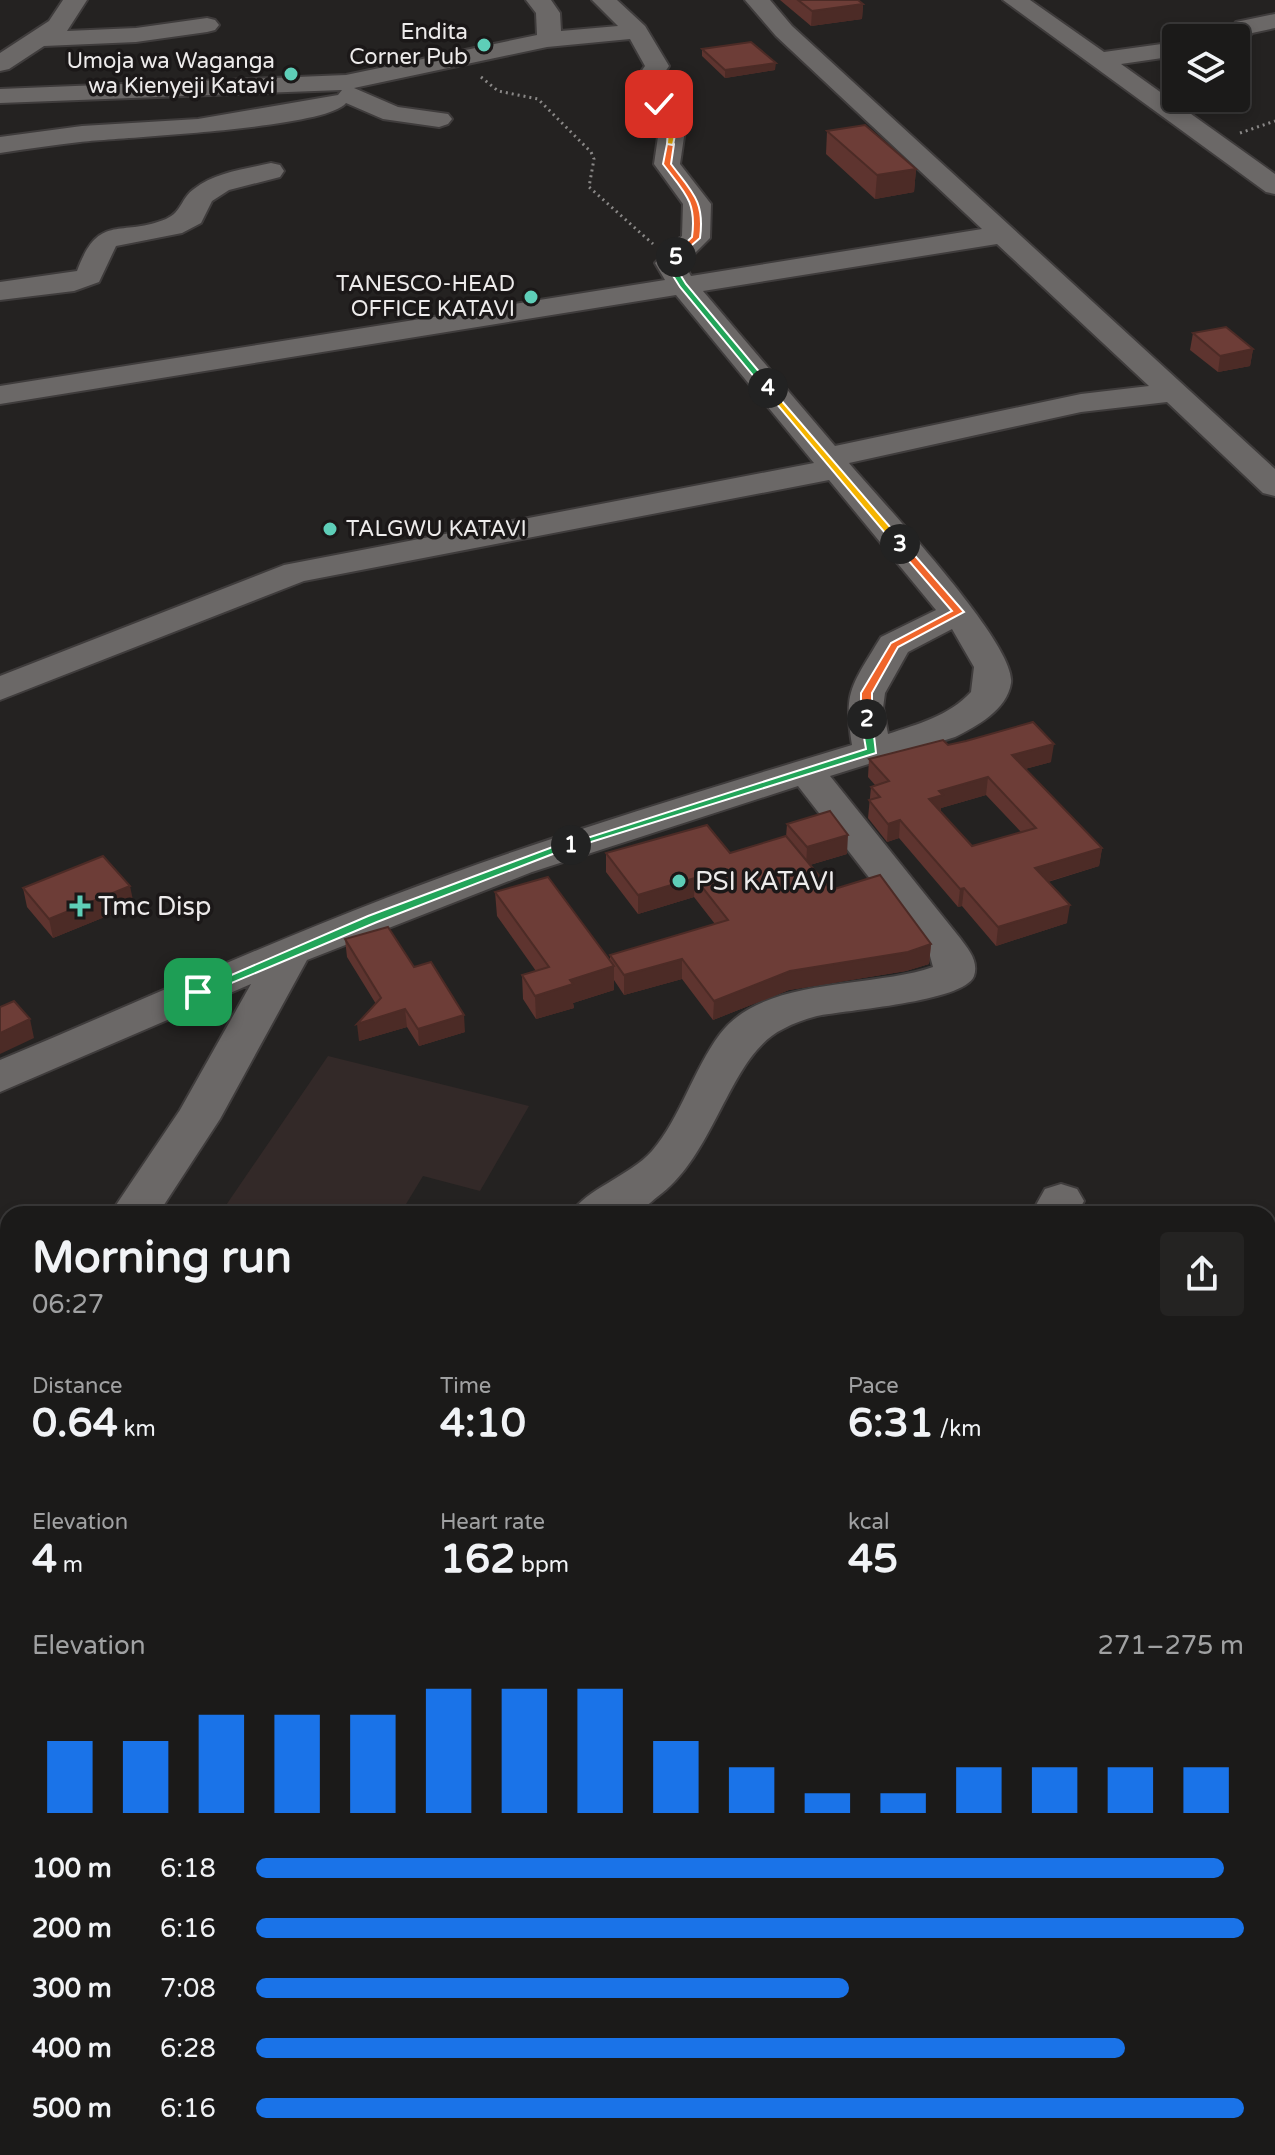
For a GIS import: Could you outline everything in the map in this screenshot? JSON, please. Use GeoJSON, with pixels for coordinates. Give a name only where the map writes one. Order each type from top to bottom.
{"type":"FeatureCollection","features":[{"type":"Feature","properties":{"kind":"street"},"geometry":{"type":"LineString","coordinates":[[0,64],[49,32],[75,0]]}},
{"type":"Feature","properties":{"kind":"street"},"geometry":{"type":"LineString","coordinates":[[538,0],[545,5],[550,34]]}},
{"type":"Feature","properties":{"kind":"street"},"geometry":{"type":"LineString","coordinates":[[757,0],[784,31],[1275,486]]}},
{"type":"Feature","properties":{"kind":"street"},"geometry":{"type":"LineString","coordinates":[[1015,0],[1275,186]]}},
{"type":"Feature","properties":{"kind":"street"},"geometry":{"type":"LineString","coordinates":[[0,96],[376,78],[550,34],[616,4],[637,31],[657,66],[648,79],[659,95],[661,114],[672,130],[667,164],[697,204],[699,218],[696,238],[676,274]]}},
{"type":"Feature","properties":{"kind":"street"},"geometry":{"type":"LineString","coordinates":[[1250,26],[1275,21]]}},
{"type":"Feature","properties":{"kind":"street"},"geometry":{"type":"LineString","coordinates":[[14,27],[49,32],[136,35],[207,25]]}},
{"type":"Feature","properties":{"kind":"street"},"geometry":{"type":"LineString","coordinates":[[550,34],[637,31]]}},
{"type":"Feature","properties":{"kind":"street"},"geometry":{"type":"LineString","coordinates":[[1099,60],[1162,51]]}},
{"type":"Feature","properties":{"kind":"street"},"geometry":{"type":"LineString","coordinates":[[0,145],[260,118],[321,107],[350,95],[376,78]]}},
{"type":"Feature","properties":{"kind":"street"},"geometry":{"type":"LineString","coordinates":[[350,95],[380,112],[405,118],[439,119]]}},
{"type":"Feature","properties":{"kind":"street"},"geometry":{"type":"LineString","coordinates":[[0,291],[74,282],[89,276],[99,249],[107,240],[172,227],[191,217],[201,196],[220,184],[271,171]]}},
{"type":"Feature","properties":{"kind":"street"},"geometry":{"type":"LineString","coordinates":[[0,395],[676,274],[1005,234]]}},
{"type":"Feature","properties":{"kind":"street"},"geometry":{"type":"LineString","coordinates":[[0,1077],[291,952],[455,887],[620,827],[942,729],[972,713],[986,698],[992,687],[993,671],[974,633],[676,274]]}},
{"type":"Feature","properties":{"kind":"street"},"geometry":{"type":"LineString","coordinates":[[0,689],[63,667],[225,596],[296,572],[831,464],[1069,405],[1174,392]]}},
{"type":"Feature","properties":{"kind":"street"},"geometry":{"type":"LineString","coordinates":[[872,751],[865,708],[867,693],[894,645],[958,612]]}},
{"type":"Feature","properties":{"kind":"street"},"geometry":{"type":"LineString","coordinates":[[607,1206],[651,1179],[672,1157],[739,1040],[766,1020],[795,1009],[855,996],[937,983],[953,975],[954,960],[945,947],[805,770]]}},
{"type":"Feature","properties":{"kind":"street"},"geometry":{"type":"LineString","coordinates":[[139,1206],[167,1170],[209,1103],[291,952]]}},
{"type":"Feature","properties":{"kind":"path"},"geometry":{"type":"LineString","coordinates":[[421,68],[481,77],[498,91],[538,99],[591,152],[594,159],[589,187],[599,200],[645,233],[676,274]]}},
{"type":"Feature","properties":{"kind":"shaded area"},"geometry":{"type":"Polygon","coordinates":[[[328,1056],[529,1106],[480,1191],[423,1176],[405,1206],[225,1206],[328,1056]]]}},
{"type":"Feature","properties":{"kind":"building"},"geometry":{"type":"Polygon","coordinates":[[[798,0],[858,0],[863,4],[812,11],[798,0]]]}},
{"type":"Feature","properties":{"kind":"building"},"geometry":{"type":"Polygon","coordinates":[[[751,42],[776,63],[725,70],[702,49],[751,42]]]}},
{"type":"Feature","properties":{"kind":"building"},"geometry":{"type":"Polygon","coordinates":[[[865,125],[916,169],[877,175],[827,131],[865,125]]]}},
{"type":"Feature","properties":{"kind":"building"},"geometry":{"type":"Polygon","coordinates":[[[1226,327],[1253,349],[1220,356],[1193,333],[1226,327]]]}},
{"type":"Feature","properties":{"kind":"building"},"geometry":{"type":"Polygon","coordinates":[[[1033,722],[1054,744],[1012,755],[1102,848],[1035,868],[1070,905],[998,927],[900,820],[888,824],[869,800],[880,797],[871,787],[889,781],[869,759],[943,740],[948,745],[1033,722]],[[988,777],[939,791],[943,795],[929,799],[972,846],[1036,828],[988,777]]]}},
{"type":"Feature","properties":{"kind":"building"},"geometry":{"type":"Polygon","coordinates":[[[830,811],[848,835],[807,847],[787,824],[830,811]]]}},
{"type":"Feature","properties":{"kind":"building"},"geometry":{"type":"Polygon","coordinates":[[[707,825],[730,853],[786,836],[831,890],[880,875],[931,944],[908,952],[790,971],[714,1001],[682,959],[624,975],[610,955],[728,920],[695,878],[638,895],[606,853],[707,825]]]}},
{"type":"Feature","properties":{"kind":"building"},"geometry":{"type":"Polygon","coordinates":[[[103,856],[130,886],[49,919],[23,888],[103,856]]]}},
{"type":"Feature","properties":{"kind":"building"},"geometry":{"type":"Polygon","coordinates":[[[548,877],[614,966],[570,980],[573,984],[535,996],[522,975],[549,967],[495,892],[548,877]]]}},
{"type":"Feature","properties":{"kind":"building"},"geometry":{"type":"Polygon","coordinates":[[[388,927],[414,967],[431,962],[464,1015],[418,1029],[405,1009],[357,1024],[381,998],[345,939],[388,927]]]}},
{"type":"Feature","properties":{"kind":"building"},"geometry":{"type":"Polygon","coordinates":[[[14,1001],[30,1019],[0,1033],[0,1007],[14,1001]]]}},
{"type":"Feature","properties":{"kind":"place","name":"Endita Corner Pub"},"geometry":{"type":"Point","coordinates":[484,45]}},
{"type":"Feature","properties":{"kind":"place","name":"Umoja wa Waganga wa Kienyeji Katavi"},"geometry":{"type":"Point","coordinates":[291,74]}},
{"type":"Feature","properties":{"kind":"place","name":"TANESCO-HEAD OFFICE KATAVI"},"geometry":{"type":"Point","coordinates":[531,297]}},
{"type":"Feature","properties":{"kind":"place","name":"TALGWU KATAVI"},"geometry":{"type":"Point","coordinates":[330,529]}},
{"type":"Feature","properties":{"kind":"place","name":"PSI KATAVI"},"geometry":{"type":"Point","coordinates":[679,881]}},
{"type":"Feature","properties":{"kind":"place","name":"Tmc Disp"},"geometry":{"type":"Point","coordinates":[80,906]}},
{"type":"Feature","properties":{"kind":"route"},"geometry":{"type":"LineString","coordinates":[[198,992],[455,887],[620,827],[872,751],[865,708],[867,693],[894,645],[958,612],[754,372],[683,285],[669,263],[696,238],[699,218],[697,204],[667,164],[666,156],[673,137],[659,104]]}}]}
